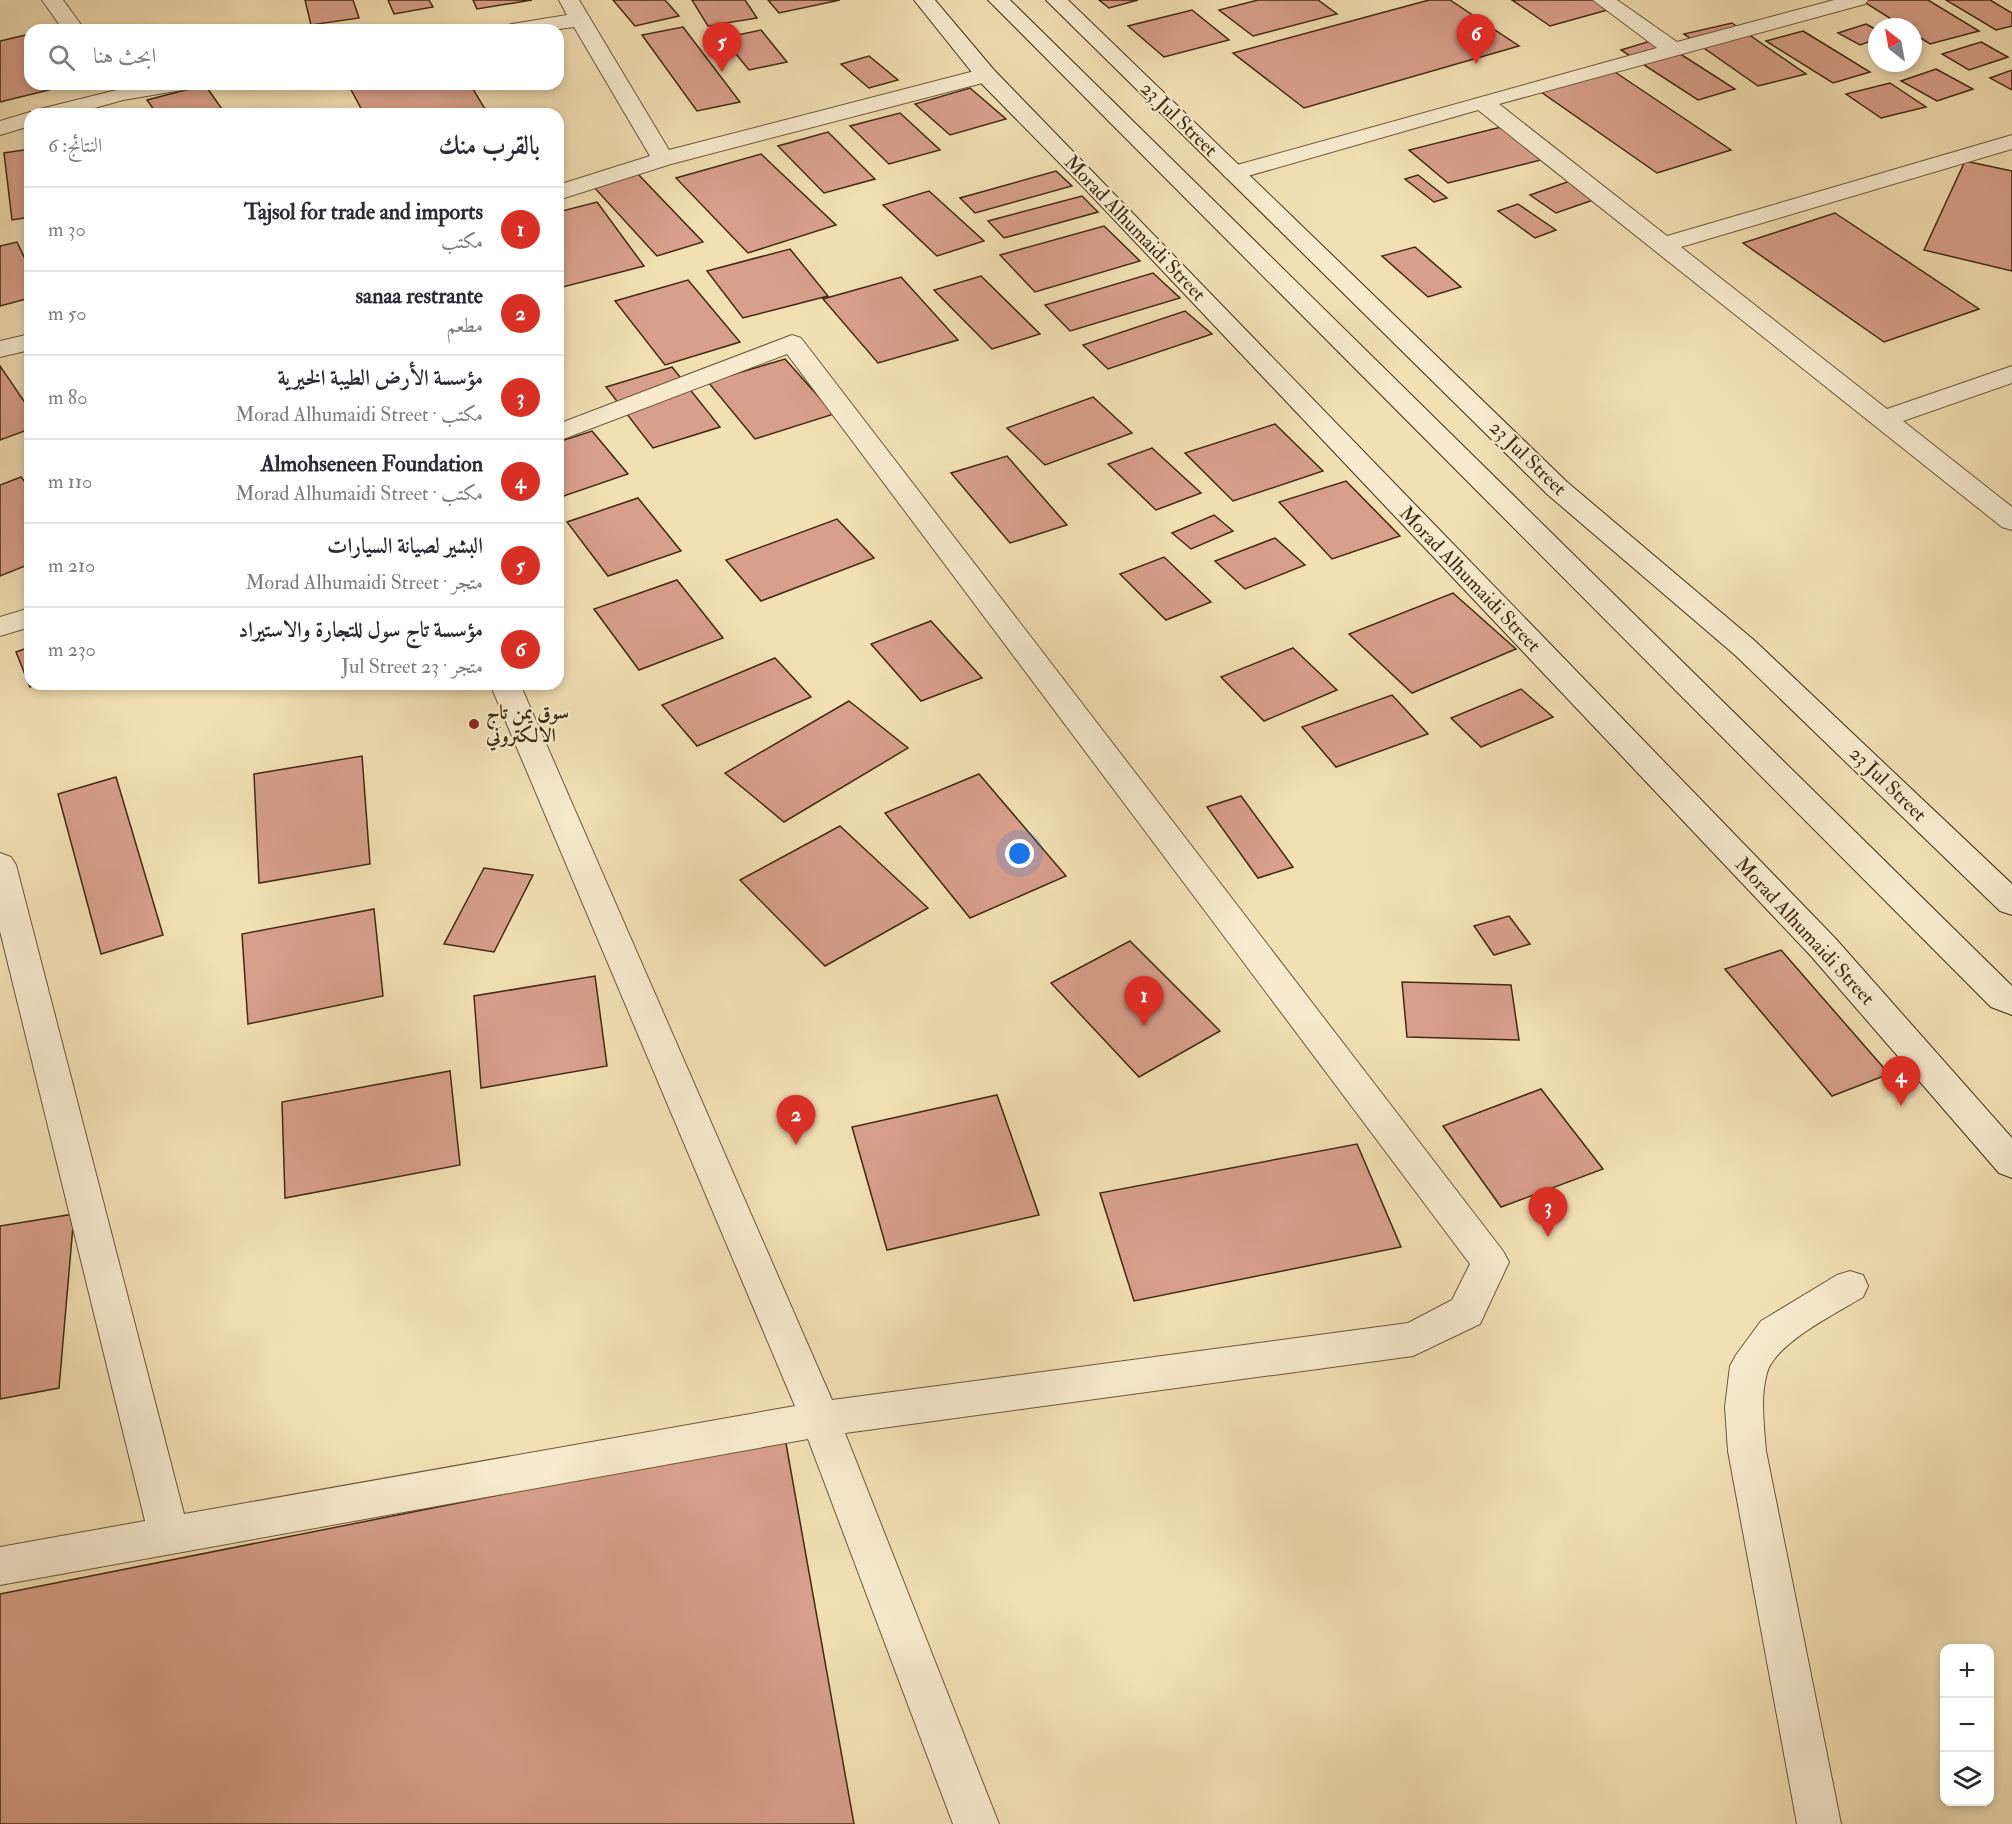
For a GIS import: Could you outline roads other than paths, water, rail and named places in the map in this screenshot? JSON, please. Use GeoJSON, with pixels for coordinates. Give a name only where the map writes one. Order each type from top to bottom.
{"type":"FeatureCollection","features":[{"type":"Feature","properties":{"kind":"street"},"geometry":{"type":"LineString","coordinates":[[52,0],[70,24]]}},
{"type":"Feature","properties":{"kind":"street"},"geometry":{"type":"LineString","coordinates":[[569,0],[663,159]]}},
{"type":"Feature","properties":{"kind":"street"},"geometry":{"type":"LineString","coordinates":[[998,0],[2009,1007]]}},
{"type":"Feature","properties":{"kind":"street","name":"23 Jul Street"},"geometry":{"type":"LineString","coordinates":[[1056,0],[1557,488],[1745,648],[2012,903]]}},
{"type":"Feature","properties":{"kind":"street"},"geometry":{"type":"LineString","coordinates":[[1603,0],[1674,50]]}},
{"type":"Feature","properties":{"kind":"street"},"geometry":{"type":"LineString","coordinates":[[1234,172],[1858,0]]}},
{"type":"Feature","properties":{"kind":"street","name":"Morad Alhumaidi Street"},"geometry":{"type":"LineString","coordinates":[[933,4],[986,75],[1104,195],[1823,947],[2012,1163]]}},
{"type":"Feature","properties":{"kind":"street"},"geometry":{"type":"LineString","coordinates":[[550,24],[582,19]]}},
{"type":"Feature","properties":{"kind":"street"},"geometry":{"type":"LineString","coordinates":[[564,191],[663,159],[986,75]]}},
{"type":"Feature","properties":{"kind":"street"},"geometry":{"type":"LineString","coordinates":[[65,108],[114,90]]}},
{"type":"Feature","properties":{"kind":"street"},"geometry":{"type":"LineString","coordinates":[[1482,102],[2012,521]]}},
{"type":"Feature","properties":{"kind":"street"},"geometry":{"type":"LineString","coordinates":[[0,128],[24,121]]}},
{"type":"Feature","properties":{"kind":"street"},"geometry":{"type":"LineString","coordinates":[[1664,245],[2012,142]]}},
{"type":"Feature","properties":{"kind":"street"},"geometry":{"type":"LineString","coordinates":[[0,1566],[820,1419],[1413,1339],[1466,1312],[1490,1262],[792,343],[564,431]]}},
{"type":"Feature","properties":{"kind":"street"},"geometry":{"type":"LineString","coordinates":[[0,350],[24,344]]}},
{"type":"Feature","properties":{"kind":"street"},"geometry":{"type":"LineString","coordinates":[[1884,419],[2012,374]]}},
{"type":"Feature","properties":{"kind":"street"},"geometry":{"type":"LineString","coordinates":[[0,627],[24,619]]}},
{"type":"Feature","properties":{"kind":"street"},"geometry":{"type":"LineString","coordinates":[[508,690],[820,1419],[976,1824]]}},
{"type":"Feature","properties":{"kind":"street"},"geometry":{"type":"LineString","coordinates":[[0,865],[169,1536]]}},
{"type":"Feature","properties":{"kind":"lane"},"geometry":{"type":"LineString","coordinates":[[1818,1824],[1748,1450],[1744,1407],[1749,1366],[1774,1332],[1850,1286]]}},
{"type":"Feature","properties":{"kind":"place","name":"مؤسسة تاج سول للتجارة والاستيراد"},"geometry":{"type":"Point","coordinates":[1476,64]}},
{"type":"Feature","properties":{"kind":"place","name":"البشير لصيانة السيارات"},"geometry":{"type":"Point","coordinates":[722,72]}},
{"type":"Feature","properties":{"kind":"place","name":"سوق يمن تاج الالكتروني"},"geometry":{"type":"Point","coordinates":[474,724]}},
{"type":"Feature","properties":{"kind":"place","name":"Tajsol for trade and imports"},"geometry":{"type":"Point","coordinates":[1144,1026]}},
{"type":"Feature","properties":{"kind":"place","name":"Almohseneen Foundation"},"geometry":{"type":"Point","coordinates":[1901,1106]}},
{"type":"Feature","properties":{"kind":"place","name":"sanaa restrante"},"geometry":{"type":"Point","coordinates":[796,1145]}},
{"type":"Feature","properties":{"kind":"place","name":"مؤسسة الأرض الطيبة الخيرية"},"geometry":{"type":"Point","coordinates":[1548,1237]}}]}
